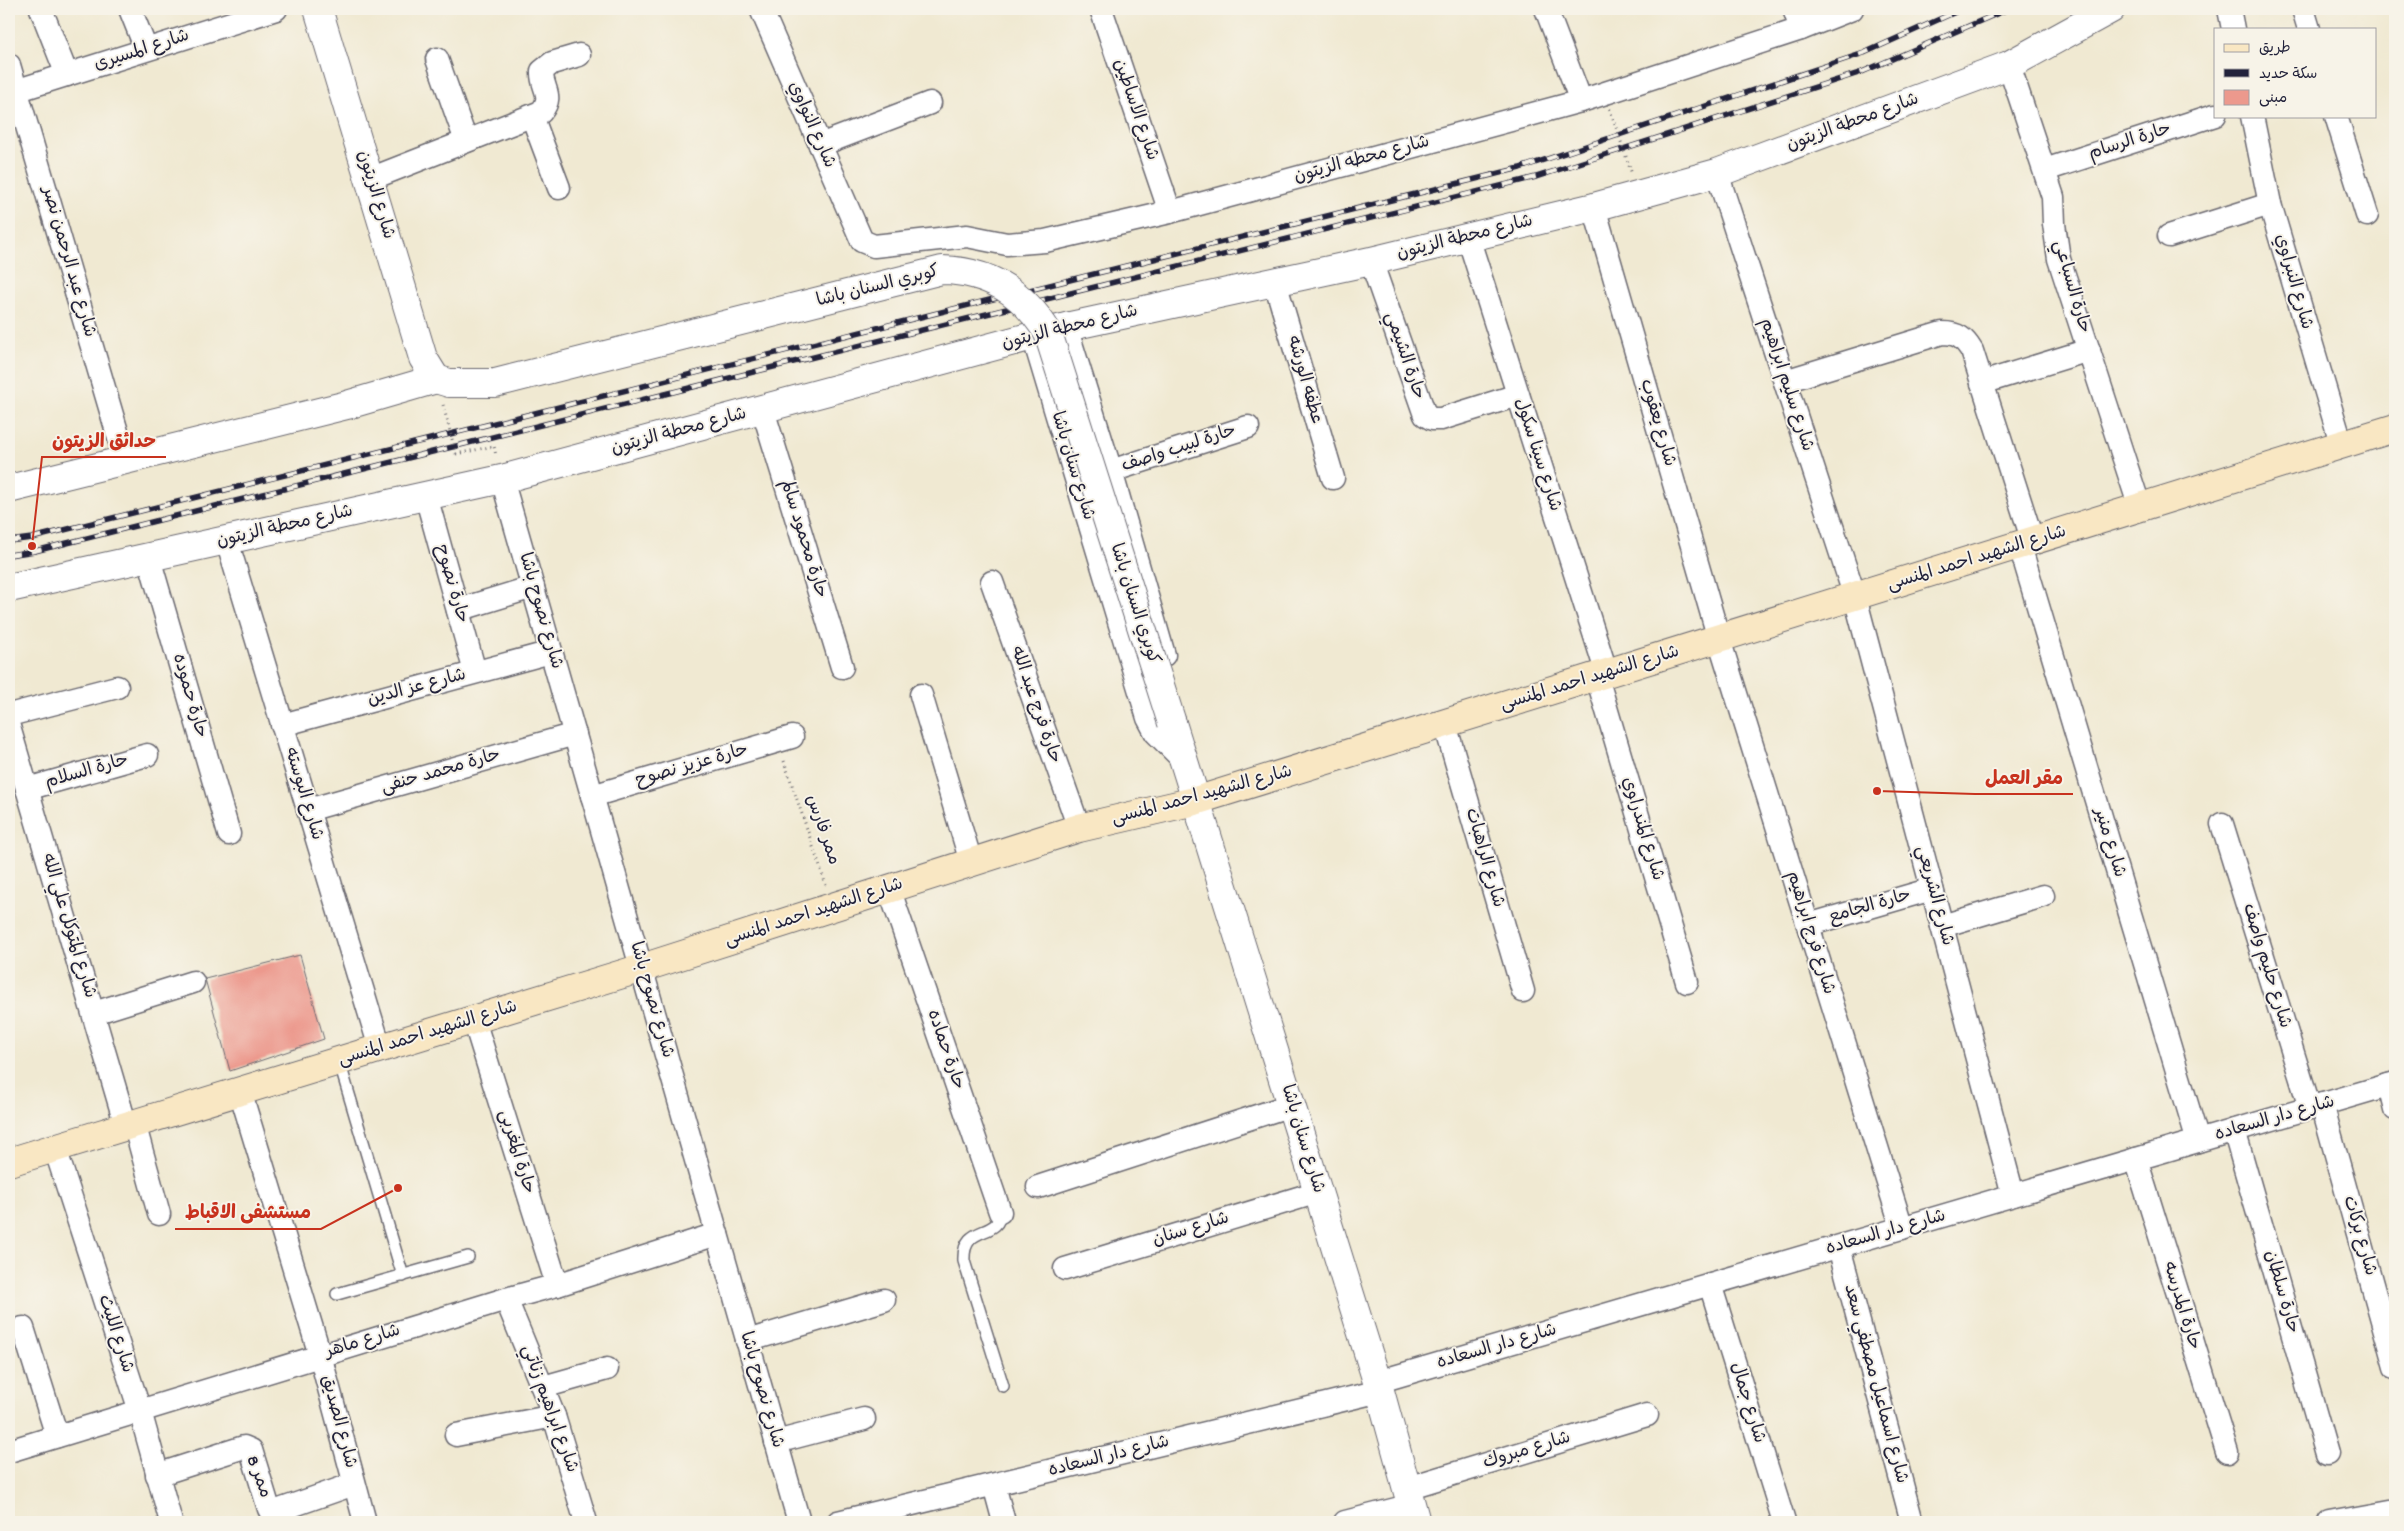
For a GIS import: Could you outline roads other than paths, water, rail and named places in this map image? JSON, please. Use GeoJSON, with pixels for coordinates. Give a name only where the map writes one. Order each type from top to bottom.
{"type":"FeatureCollection","features":[{"type":"Feature","properties":{"kind":"main road","name":"شارع الشهيد احمد المنسى"},"geometry":{"type":"LineString","coordinates":[[9,1162],[642,968],[1079,828],[1195,801],[2027,544],[2395,428]]}},
{"type":"Feature","properties":{"kind":"street"},"geometry":{"type":"LineString","coordinates":[[41,9],[67,75]]}},
{"type":"Feature","properties":{"kind":"street"},"geometry":{"type":"LineString","coordinates":[[130,9],[146,49]]}},
{"type":"Feature","properties":{"kind":"street","name":"شارع المسيرى"},"geometry":{"type":"LineString","coordinates":[[13,92],[276,9]]}},
{"type":"Feature","properties":{"kind":"street","name":"شارع الزيتون"},"geometry":{"type":"LineString","coordinates":[[318,9],[424,358],[436,379]]}},
{"type":"Feature","properties":{"kind":"street","name":"شارع النواوي"},"geometry":{"type":"LineString","coordinates":[[761,9],[862,241]]}},
{"type":"Feature","properties":{"kind":"street"},"geometry":{"type":"LineString","coordinates":[[1546,9],[1581,100]]}},
{"type":"Feature","properties":{"kind":"street","name":"شارع محطه الزيتون"},"geometry":{"type":"LineString","coordinates":[[862,241],[874,246],[967,236],[1007,244],[1045,241],[1170,212],[1581,100],[1798,19],[1852,9]]}},
{"type":"Feature","properties":{"kind":"street","name":"شارع محطة الزيتون"},"geometry":{"type":"LineString","coordinates":[[9,588],[227,541],[502,478],[763,410],[1066,327],[1371,261],[1594,207],[1717,173],[2008,65],[2111,9]]}},
{"type":"Feature","properties":{"kind":"street"},"geometry":{"type":"LineString","coordinates":[[2229,9],[2233,28]]}},
{"type":"Feature","properties":{"kind":"street"},"geometry":{"type":"LineString","coordinates":[[2303,9],[2309,28]]}},
{"type":"Feature","properties":{"kind":"street","name":"شارع الاساطين"},"geometry":{"type":"LineString","coordinates":[[1106,10],[1170,212]]}},
{"type":"Feature","properties":{"kind":"street"},"geometry":{"type":"LineString","coordinates":[[370,179],[541,112],[547,105],[548,95],[542,71],[552,63],[579,55]]}},
{"type":"Feature","properties":{"kind":"street"},"geometry":{"type":"LineString","coordinates":[[437,59],[466,141]]}},
{"type":"Feature","properties":{"kind":"street","name":"شارع عبد الرحمن نصر"},"geometry":{"type":"LineString","coordinates":[[9,65],[13,92],[125,459]]}},
{"type":"Feature","properties":{"kind":"street","name":"حارة السباعي"},"geometry":{"type":"LineString","coordinates":[[2008,65],[2053,197],[2059,259],[2140,508]]}},
{"type":"Feature","properties":{"kind":"street"},"geometry":{"type":"LineString","coordinates":[[820,145],[930,103]]}},
{"type":"Feature","properties":{"kind":"street","name":"حارة الرسام"},"geometry":{"type":"LineString","coordinates":[[2045,170],[2214,115]]}},
{"type":"Feature","properties":{"kind":"street"},"geometry":{"type":"LineString","coordinates":[[532,116],[559,188]]}},
{"type":"Feature","properties":{"kind":"street","name":"شارع النبراوي"},"geometry":{"type":"LineString","coordinates":[[2252,118],[2270,204],[2342,446]]}},
{"type":"Feature","properties":{"kind":"street"},"geometry":{"type":"LineString","coordinates":[[2337,118],[2367,215]]}},
{"type":"Feature","properties":{"kind":"street","name":"شارع سليم ابراهيم"},"geometry":{"type":"LineString","coordinates":[[1717,173],[1855,597]]}},
{"type":"Feature","properties":{"kind":"street"},"geometry":{"type":"LineString","coordinates":[[2169,236],[2270,204]]}},
{"type":"Feature","properties":{"kind":"street","name":"شارع يعقوب"},"geometry":{"type":"LineString","coordinates":[[1594,207],[1719,639]]}},
{"type":"Feature","properties":{"kind":"street","name":"شارع سينا سكول"},"geometry":{"type":"LineString","coordinates":[[1468,237],[1518,395],[1602,675]]}},
{"type":"Feature","properties":{"kind":"street","name":"حارة الشيمي"},"geometry":{"type":"LineString","coordinates":[[1371,261],[1425,415],[1432,419],[1441,419],[1518,395]]}},
{"type":"Feature","properties":{"kind":"street","name":"كوبري السنان باشا"},"geometry":{"type":"LineString","coordinates":[[436,379],[449,383],[495,383],[942,270],[960,270],[996,281],[1026,302],[1048,332],[1172,723]]}},
{"type":"Feature","properties":{"kind":"street","name":"عطفه الورشه"},"geometry":{"type":"LineString","coordinates":[[1275,282],[1333,478]]}},
{"type":"Feature","properties":{"kind":"street","name":"شارع سنان باشا"},"geometry":{"type":"LineString","coordinates":[[1066,327],[1111,471],[1184,724],[1181,758]]}},
{"type":"Feature","properties":{"kind":"street","name":"شارع منير"},"geometry":{"type":"LineString","coordinates":[[1785,381],[1942,332],[1955,333],[1966,340],[1982,383],[2198,1141]]}},
{"type":"Feature","properties":{"kind":"street","name":"شارع سنان باشا"},"geometry":{"type":"LineString","coordinates":[[1033,336],[1148,718],[1156,734],[1181,758]]}},
{"type":"Feature","properties":{"kind":"street"},"geometry":{"type":"LineString","coordinates":[[1982,383],[2089,350]]}},
{"type":"Feature","properties":{"kind":"street"},"geometry":{"type":"LineString","coordinates":[[9,490],[125,459],[347,405],[436,379]]}},
{"type":"Feature","properties":{"kind":"street","name":"حارة محمود سالم"},"geometry":{"type":"LineString","coordinates":[[763,410],[842,668]]}},
{"type":"Feature","properties":{"kind":"street","name":"حارة لبيب واصف"},"geometry":{"type":"LineString","coordinates":[[1111,471],[1248,428]]}},
{"type":"Feature","properties":{"kind":"street","name":"شارع نصوح باشا"},"geometry":{"type":"LineString","coordinates":[[502,478],[799,1522]]}},
{"type":"Feature","properties":{"kind":"street","name":"حارة نصوح"},"geometry":{"type":"LineString","coordinates":[[426,496],[476,672]]}},
{"type":"Feature","properties":{"kind":"street","name":"شارع البوسته"},"geometry":{"type":"LineString","coordinates":[[227,541],[380,1048]]}},
{"type":"Feature","properties":{"kind":"street","name":"حارة حموده"},"geometry":{"type":"LineString","coordinates":[[149,558],[229,834]]}},
{"type":"Feature","properties":{"kind":"street","name":"حارة فرج عبد الله"},"geometry":{"type":"LineString","coordinates":[[992,582],[1079,828]]}},
{"type":"Feature","properties":{"kind":"street"},"geometry":{"type":"LineString","coordinates":[[458,610],[532,587]]}},
{"type":"Feature","properties":{"kind":"street","name":"شارع الشريعي"},"geometry":{"type":"LineString","coordinates":[[1855,597],[2013,1195]]}},
{"type":"Feature","properties":{"kind":"street","name":"شارع فرج ابراهيم"},"geometry":{"type":"LineString","coordinates":[[1719,639],[1902,1228]]}},
{"type":"Feature","properties":{"kind":"street","name":"شارع عز الدين"},"geometry":{"type":"LineString","coordinates":[[282,725],[551,652]]}},
{"type":"Feature","properties":{"kind":"street","name":"شارع المندراوي"},"geometry":{"type":"LineString","coordinates":[[1602,675],[1687,982]]}},
{"type":"Feature","properties":{"kind":"street"},"geometry":{"type":"LineString","coordinates":[[9,715],[117,687]]}},
{"type":"Feature","properties":{"kind":"street"},"geometry":{"type":"LineString","coordinates":[[921,695],[971,862]]}},
{"type":"Feature","properties":{"kind":"street","name":"شارع سنان باشا"},"geometry":{"type":"LineString","coordinates":[[1172,723],[1181,758],[1378,1387],[1412,1505]]}},
{"type":"Feature","properties":{"kind":"street","name":"شارع الراهبات"},"geometry":{"type":"LineString","coordinates":[[1445,724],[1523,991]]}},
{"type":"Feature","properties":{"kind":"street","name":"شارع المتوكل علي الله"},"geometry":{"type":"LineString","coordinates":[[9,727],[94,1013],[159,1214]]}},
{"type":"Feature","properties":{"kind":"street","name":"حارة محمد حنفى"},"geometry":{"type":"LineString","coordinates":[[308,810],[575,734]]}},
{"type":"Feature","properties":{"kind":"street","name":"حارة عزيز نصوح"},"geometry":{"type":"LineString","coordinates":[[592,796],[792,737]]}},
{"type":"Feature","properties":{"kind":"street","name":"حارة السلام"},"geometry":{"type":"LineString","coordinates":[[27,790],[146,755]]}},
{"type":"Feature","properties":{"kind":"street","name":"شارع حليم واصف"},"geometry":{"type":"LineString","coordinates":[[2222,824],[2316,1106]]}},
{"type":"Feature","properties":{"kind":"street","name":"حارة حماده"},"geometry":{"type":"LineString","coordinates":[[889,888],[1000,1212]]}},
{"type":"Feature","properties":{"kind":"street","name":"حارة الجامع"},"geometry":{"type":"LineString","coordinates":[[1808,925],[1932,889]]}},
{"type":"Feature","properties":{"kind":"street"},"geometry":{"type":"LineString","coordinates":[[1942,926],[2043,896]]}},
{"type":"Feature","properties":{"kind":"street"},"geometry":{"type":"LineString","coordinates":[[94,1013],[193,982]]}},
{"type":"Feature","properties":{"kind":"street","name":"حارة المغربى"},"geometry":{"type":"LineString","coordinates":[[474,1020],[557,1285]]}},
{"type":"Feature","properties":{"kind":"street"},"geometry":{"type":"LineString","coordinates":[[2392,1084],[2395,1109]]}},
{"type":"Feature","properties":{"kind":"street","name":"شارع دار السعاده"},"geometry":{"type":"LineString","coordinates":[[838,1522],[994,1485],[1378,1387],[1710,1284],[2392,1084]]}},
{"type":"Feature","properties":{"kind":"street","name":"شارع الصديق"},"geometry":{"type":"LineString","coordinates":[[240,1092],[320,1355],[365,1522]]}},
{"type":"Feature","properties":{"kind":"street"},"geometry":{"type":"LineString","coordinates":[[1038,1187],[1291,1105]]}},
{"type":"Feature","properties":{"kind":"street","name":"شارع بركات"},"geometry":{"type":"LineString","coordinates":[[2316,1106],[2395,1367]]}},
{"type":"Feature","properties":{"kind":"street","name":"حارة سلطان"},"geometry":{"type":"LineString","coordinates":[[2234,1130],[2327,1454]]}},
{"type":"Feature","properties":{"kind":"street","name":"شارع الليث"},"geometry":{"type":"LineString","coordinates":[[56,1148],[140,1411],[171,1522]]}},
{"type":"Feature","properties":{"kind":"street","name":"حارة المدرسه"},"geometry":{"type":"LineString","coordinates":[[2136,1159],[2227,1452]]}},
{"type":"Feature","properties":{"kind":"street","name":"شارع سنان"},"geometry":{"type":"LineString","coordinates":[[1065,1269],[1318,1192]]}},
{"type":"Feature","properties":{"kind":"street","name":"شارع ماهر"},"geometry":{"type":"LineString","coordinates":[[9,1451],[320,1355],[557,1285],[717,1234]]}},
{"type":"Feature","properties":{"kind":"street","name":"شارع اسماعيل مصطفي سعد"},"geometry":{"type":"LineString","coordinates":[[1839,1247],[1912,1522]]}},
{"type":"Feature","properties":{"kind":"street","name":"شارع جمال"},"geometry":{"type":"LineString","coordinates":[[1710,1284],[1784,1522]]}},
{"type":"Feature","properties":{"kind":"street","name":"شارع ابراهيم زناتي"},"geometry":{"type":"LineString","coordinates":[[506,1299],[554,1416],[586,1522]]}},
{"type":"Feature","properties":{"kind":"street"},"geometry":{"type":"LineString","coordinates":[[747,1341],[884,1300]]}},
{"type":"Feature","properties":{"kind":"street"},"geometry":{"type":"LineString","coordinates":[[23,1328],[57,1436]]}},
{"type":"Feature","properties":{"kind":"street"},"geometry":{"type":"LineString","coordinates":[[543,1386],[607,1369]]}},
{"type":"Feature","properties":{"kind":"street","name":"شارع مبروك"},"geometry":{"type":"LineString","coordinates":[[1345,1522],[1412,1505],[1647,1415]]}},
{"type":"Feature","properties":{"kind":"street"},"geometry":{"type":"LineString","coordinates":[[456,1435],[554,1416]]}},
{"type":"Feature","properties":{"kind":"street"},"geometry":{"type":"LineString","coordinates":[[776,1442],[864,1419]]}},
{"type":"Feature","properties":{"kind":"street","name":"ممر 8"},"geometry":{"type":"LineString","coordinates":[[158,1475],[244,1447],[251,1450],[269,1509],[274,1512],[354,1484]]}},
{"type":"Feature","properties":{"kind":"street"},"geometry":{"type":"LineString","coordinates":[[994,1485],[1004,1522]]}},
{"type":"Feature","properties":{"kind":"street"},"geometry":{"type":"LineString","coordinates":[[2329,1522],[2395,1510]]}},
{"type":"Feature","properties":{"kind":"lane"},"geometry":{"type":"LineString","coordinates":[[339,1061],[403,1276]]}},
{"type":"Feature","properties":{"kind":"lane"},"geometry":{"type":"LineString","coordinates":[[1000,1212],[1000,1218],[995,1227],[975,1234],[969,1239],[963,1254],[1002,1386]]}},
{"type":"Feature","properties":{"kind":"lane"},"geometry":{"type":"LineString","coordinates":[[337,1294],[468,1257]]}},
{"type":"Feature","properties":{"kind":"railway"},"geometry":{"type":"LineString","coordinates":[[9,541],[32,538],[1520,168],[1864,53],[1962,9]]}},
{"type":"Feature","properties":{"kind":"railway"},"geometry":{"type":"LineString","coordinates":[[9,555],[35,551],[1536,177],[1862,72],[2008,9]]}},
{"type":"Feature","properties":{"kind":"place","name":"حدائق الزيتون"},"geometry":{"type":"Point","coordinates":[32,546]}},
{"type":"Feature","properties":{"kind":"place","name":"مقر العمل"},"geometry":{"type":"Point","coordinates":[1877,791]}},
{"type":"Feature","properties":{"kind":"place","name":"مستشفى الاقباط"},"geometry":{"type":"Point","coordinates":[398,1188]}}]}
